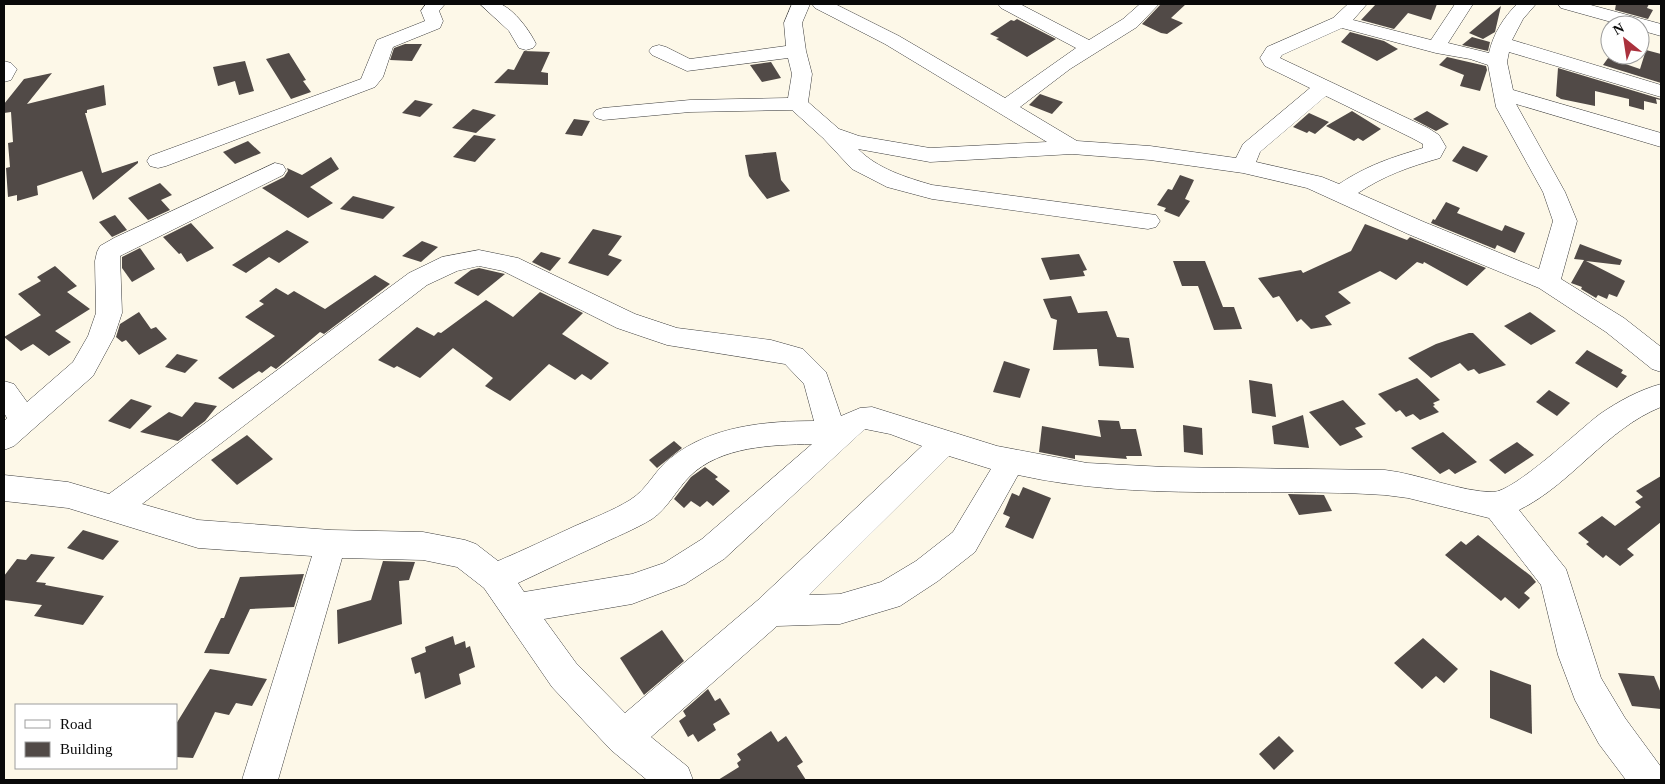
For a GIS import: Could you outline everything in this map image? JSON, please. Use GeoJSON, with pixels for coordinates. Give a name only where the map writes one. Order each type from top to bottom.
{"type":"FeatureCollection","features":[{"type":"Feature","properties":{"kind":"street"},"geometry":{"type":"LineString","coordinates":[[158,161],[368,83],[373,77],[384,44],[433,24],[434,21],[430,11],[436,4]]}},
{"type":"Feature","properties":{"kind":"street"},"geometry":{"type":"LineString","coordinates":[[489,4],[513,24],[524,38],[526,44]]}},
{"type":"Feature","properties":{"kind":"street"},"geometry":{"type":"LineString","coordinates":[[797,104],[802,74],[796,51],[793,23],[801,4]]}},
{"type":"Feature","properties":{"kind":"street"},"geometry":{"type":"LineString","coordinates":[[821,4],[892,40],[1072,147]]}},
{"type":"Feature","properties":{"kind":"street"},"geometry":{"type":"LineString","coordinates":[[1007,4],[1090,48]]}},
{"type":"Feature","properties":{"kind":"street"},"geometry":{"type":"LineString","coordinates":[[1007,107],[1036,83],[1130,23],[1150,4]]}},
{"type":"Feature","properties":{"kind":"street"},"geometry":{"type":"LineString","coordinates":[[1341,193],[1372,173],[1394,164],[1432,153],[1435,147],[1431,140],[1420,134],[1286,71],[1272,62],[1270,58],[1274,51],[1340,22],[1358,4]]}},
{"type":"Feature","properties":{"kind":"street"},"geometry":{"type":"LineString","coordinates":[[1436,47],[1464,4]]}},
{"type":"Feature","properties":{"kind":"street"},"geometry":{"type":"LineString","coordinates":[[1527,4],[1515,18],[1499,53],[1506,107],[1554,192],[1565,221],[1548,282]]}},
{"type":"Feature","properties":{"kind":"street"},"geometry":{"type":"LineString","coordinates":[[1567,4],[1661,30]]}},
{"type":"Feature","properties":{"kind":"street"},"geometry":{"type":"LineString","coordinates":[[1340,22],[1436,47],[1474,54],[1499,53],[1661,91]]}},
{"type":"Feature","properties":{"kind":"street"},"geometry":{"type":"LineString","coordinates":[[659,51],[680,63],[687,64],[796,51]]}},
{"type":"Feature","properties":{"kind":"street"},"geometry":{"type":"LineString","coordinates":[[4,67],[7,69],[4,76]]}},
{"type":"Feature","properties":{"kind":"street"},"geometry":{"type":"LineString","coordinates":[[1243,166],[1252,149],[1322,88]]}},
{"type":"Feature","properties":{"kind":"street"},"geometry":{"type":"LineString","coordinates":[[1504,94],[1661,140]]}},
{"type":"Feature","properties":{"kind":"street"},"geometry":{"type":"LineString","coordinates":[[603,114],[690,106],[797,104],[860,164],[895,182],[932,192],[1148,221]]}},
{"type":"Feature","properties":{"kind":"street"},"geometry":{"type":"LineString","coordinates":[[830,134],[855,142],[930,155],[1072,147],[1150,153],[1243,166],[1314,182],[1416,228],[1548,282],[1615,325],[1661,362]]}},
{"type":"Feature","properties":{"kind":"street"},"geometry":{"type":"LineString","coordinates":[[4,438],[83,369],[101,337],[109,313],[107,261],[109,252],[275,170]]}},
{"type":"Feature","properties":{"kind":"street"},"geometry":{"type":"LineString","coordinates":[[112,509],[418,279],[451,263],[479,258],[509,264],[626,321],[676,338],[771,350],[794,356],[816,379],[832,437]]}},
{"type":"Feature","properties":{"kind":"street"},"geometry":{"type":"LineString","coordinates":[[4,392],[25,421]]}},
{"type":"Feature","properties":{"kind":"street"},"geometry":{"type":"LineString","coordinates":[[517,608],[632,589],[674,574],[714,549],[832,437],[863,418],[878,419],[944,443],[1010,462],[1087,474],[1191,480],[1375,481],[1410,485],[1466,500],[1498,506],[1512,500],[1547,476],[1581,449],[1613,419],[1661,395]]}},
{"type":"Feature","properties":{"kind":"street"},"geometry":{"type":"LineString","coordinates":[[495,578],[613,524],[651,503],[665,483],[682,466],[701,453],[736,440],[783,432],[832,437]]}},
{"type":"Feature","properties":{"kind":"street"},"geometry":{"type":"LineString","coordinates":[[624,737],[770,611],[944,443]]}},
{"type":"Feature","properties":{"kind":"street"},"geometry":{"type":"LineString","coordinates":[[770,611],[840,609],[889,594],[912,581],[964,542],[1010,462]]}},
{"type":"Feature","properties":{"kind":"street"},"geometry":{"type":"LineString","coordinates":[[7,494],[68,494],[198,534],[331,544],[423,546],[465,554],[495,578],[564,675],[624,737],[675,780]]}},
{"type":"Feature","properties":{"kind":"street"},"geometry":{"type":"LineString","coordinates":[[1498,506],[1555,579],[1575,655],[1587,688],[1612,731],[1648,780]]}},
{"type":"Feature","properties":{"kind":"street"},"geometry":{"type":"LineString","coordinates":[[260,780],[331,544]]}},
{"type":"Feature","properties":{"kind":"building"},"geometry":{"type":"Polygon","coordinates":[[[1161,4],[1186,4],[1171,18],[1183,23],[1167,34],[1142,24],[1161,4]]]}},
{"type":"Feature","properties":{"kind":"building"},"geometry":{"type":"Polygon","coordinates":[[[1376,4],[1437,4],[1431,20],[1408,13],[1394,29],[1361,20],[1376,4]]]}},
{"type":"Feature","properties":{"kind":"building"},"geometry":{"type":"Polygon","coordinates":[[[1616,4],[1649,4],[1647,8],[1653,10],[1650,15],[1633,15],[1615,10],[1616,4]]]}},
{"type":"Feature","properties":{"kind":"building"},"geometry":{"type":"Polygon","coordinates":[[[1501,6],[1495,32],[1483,39],[1469,33],[1501,6]]]}},
{"type":"Feature","properties":{"kind":"building"},"geometry":{"type":"Polygon","coordinates":[[[1017,19],[1056,39],[1027,57],[990,34],[1011,20],[1017,19]]]}},
{"type":"Feature","properties":{"kind":"building"},"geometry":{"type":"Polygon","coordinates":[[[1350,32],[1384,41],[1398,49],[1377,61],[1341,42],[1350,32]]]}},
{"type":"Feature","properties":{"kind":"building"},"geometry":{"type":"Polygon","coordinates":[[[1472,37],[1490,42],[1488,51],[1462,45],[1472,37]]]}},
{"type":"Feature","properties":{"kind":"building"},"geometry":{"type":"Polygon","coordinates":[[[405,44],[422,44],[412,61],[390,60],[394,48],[405,44]]]}},
{"type":"Feature","properties":{"kind":"building"},"geometry":{"type":"Polygon","coordinates":[[[524,51],[550,52],[541,72],[548,73],[548,85],[494,83],[508,69],[514,70],[524,51]]]}},
{"type":"Feature","properties":{"kind":"building"},"geometry":{"type":"Polygon","coordinates":[[[1650,51],[1661,54],[1661,83],[1603,65],[1628,65],[1640,69],[1641,65],[1650,65],[1650,51]]]}},
{"type":"Feature","properties":{"kind":"building"},"geometry":{"type":"Polygon","coordinates":[[[289,53],[306,80],[303,81],[311,92],[291,99],[266,59],[289,53]]]}},
{"type":"Feature","properties":{"kind":"building"},"geometry":{"type":"Polygon","coordinates":[[[1447,57],[1486,66],[1487,70],[1480,91],[1460,86],[1464,75],[1439,65],[1447,57]]]}},
{"type":"Feature","properties":{"kind":"building"},"geometry":{"type":"Polygon","coordinates":[[[245,61],[254,91],[239,95],[235,81],[218,86],[213,67],[245,61]]]}},
{"type":"Feature","properties":{"kind":"building"},"geometry":{"type":"Polygon","coordinates":[[[771,62],[781,78],[762,82],[750,65],[771,62]]]}},
{"type":"Feature","properties":{"kind":"building"},"geometry":{"type":"Polygon","coordinates":[[[1558,68],[1661,100],[1656,99],[1657,104],[1644,101],[1644,110],[1629,106],[1629,99],[1595,91],[1595,106],[1561,99],[1556,96],[1558,68]]]}},
{"type":"Feature","properties":{"kind":"building"},"geometry":{"type":"Polygon","coordinates":[[[52,73],[27,104],[104,85],[106,105],[87,110],[87,113],[85,113],[102,173],[138,161],[138,163],[93,200],[82,171],[37,186],[38,195],[17,201],[17,195],[8,197],[6,168],[10,167],[8,143],[13,142],[11,112],[4,113],[4,104],[24,79],[52,73]]]}},
{"type":"Feature","properties":{"kind":"building"},"geometry":{"type":"Polygon","coordinates":[[[1040,94],[1063,102],[1052,114],[1029,105],[1040,94]]]}},
{"type":"Feature","properties":{"kind":"building"},"geometry":{"type":"Polygon","coordinates":[[[415,100],[433,104],[420,117],[402,113],[415,100]]]}},
{"type":"Feature","properties":{"kind":"building"},"geometry":{"type":"Polygon","coordinates":[[[473,109],[496,115],[476,133],[452,128],[473,109]]]}},
{"type":"Feature","properties":{"kind":"building"},"geometry":{"type":"Polygon","coordinates":[[[1352,111],[1381,129],[1363,141],[1358,138],[1354,141],[1326,126],[1352,111]]]}},
{"type":"Feature","properties":{"kind":"building"},"geometry":{"type":"Polygon","coordinates":[[[1427,111],[1449,124],[1436,131],[1413,119],[1427,111]]]}},
{"type":"Feature","properties":{"kind":"building"},"geometry":{"type":"Polygon","coordinates":[[[1309,113],[1329,122],[1315,134],[1293,127],[1309,113]]]}},
{"type":"Feature","properties":{"kind":"building"},"geometry":{"type":"Polygon","coordinates":[[[574,119],[590,121],[582,136],[565,134],[574,119]]]}},
{"type":"Feature","properties":{"kind":"building"},"geometry":{"type":"Polygon","coordinates":[[[474,135],[496,139],[475,162],[453,157],[474,135]]]}},
{"type":"Feature","properties":{"kind":"building"},"geometry":{"type":"Polygon","coordinates":[[[248,141],[261,153],[235,164],[223,152],[248,141]]]}},
{"type":"Feature","properties":{"kind":"building"},"geometry":{"type":"Polygon","coordinates":[[[1463,146],[1488,156],[1477,172],[1452,161],[1463,146]]]}},
{"type":"Feature","properties":{"kind":"building"},"geometry":{"type":"Polygon","coordinates":[[[776,152],[781,180],[790,191],[767,199],[749,176],[745,155],[776,152]]]}},
{"type":"Feature","properties":{"kind":"building"},"geometry":{"type":"Polygon","coordinates":[[[331,157],[339,169],[310,187],[333,203],[308,218],[262,188],[284,177],[288,171],[287,168],[302,175],[331,157]]]}},
{"type":"Feature","properties":{"kind":"building"},"geometry":{"type":"Polygon","coordinates":[[[1180,175],[1194,180],[1185,199],[1190,201],[1179,217],[1164,211],[1166,208],[1157,205],[1168,189],[1172,190],[1180,175]]]}},
{"type":"Feature","properties":{"kind":"building"},"geometry":{"type":"Polygon","coordinates":[[[160,183],[172,195],[161,200],[170,210],[148,220],[128,198],[160,183]]]}},
{"type":"Feature","properties":{"kind":"building"},"geometry":{"type":"Polygon","coordinates":[[[353,196],[395,207],[383,219],[340,209],[353,196]]]}},
{"type":"Feature","properties":{"kind":"building"},"geometry":{"type":"Polygon","coordinates":[[[1446,202],[1460,208],[1457,213],[1502,231],[1505,225],[1525,233],[1515,253],[1497,245],[1495,249],[1431,223],[1433,219],[1435,220],[1446,202]]]}},
{"type":"Feature","properties":{"kind":"building"},"geometry":{"type":"Polygon","coordinates":[[[115,215],[127,230],[112,237],[99,222],[115,215]]]}},
{"type":"Feature","properties":{"kind":"building"},"geometry":{"type":"Polygon","coordinates":[[[191,223],[214,248],[187,262],[181,253],[179,254],[163,237],[191,223]]]}},
{"type":"Feature","properties":{"kind":"building"},"geometry":{"type":"Polygon","coordinates":[[[1365,224],[1407,240],[1410,237],[1486,268],[1467,286],[1424,262],[1423,264],[1417,262],[1396,280],[1380,271],[1338,292],[1351,303],[1325,316],[1332,325],[1311,329],[1301,319],[1297,322],[1279,296],[1273,298],[1258,278],[1301,270],[1303,273],[1351,251],[1365,224]]]}},
{"type":"Feature","properties":{"kind":"building"},"geometry":{"type":"Polygon","coordinates":[[[593,229],[622,236],[608,255],[622,260],[608,276],[568,263],[593,229]]]}},
{"type":"Feature","properties":{"kind":"building"},"geometry":{"type":"Polygon","coordinates":[[[287,230],[309,242],[279,263],[269,257],[246,273],[232,265],[287,230]]]}},
{"type":"Feature","properties":{"kind":"building"},"geometry":{"type":"Polygon","coordinates":[[[422,241],[438,247],[421,262],[402,256],[422,241]]]}},
{"type":"Feature","properties":{"kind":"building"},"geometry":{"type":"Polygon","coordinates":[[[1580,244],[1622,260],[1620,265],[1586,261],[1625,281],[1617,297],[1609,294],[1607,299],[1598,295],[1596,298],[1581,289],[1582,287],[1571,283],[1584,260],[1574,259],[1580,244]]]}},
{"type":"Feature","properties":{"kind":"building"},"geometry":{"type":"Polygon","coordinates":[[[140,248],[155,269],[132,282],[122,268],[122,257],[140,248]]]}},
{"type":"Feature","properties":{"kind":"building"},"geometry":{"type":"Polygon","coordinates":[[[541,252],[561,258],[550,271],[532,262],[541,252]]]}},
{"type":"Feature","properties":{"kind":"building"},"geometry":{"type":"Polygon","coordinates":[[[1079,254],[1087,270],[1083,271],[1085,276],[1050,280],[1041,258],[1079,254]]]}},
{"type":"Feature","properties":{"kind":"building"},"geometry":{"type":"Polygon","coordinates":[[[1173,261],[1205,261],[1223,307],[1234,307],[1242,329],[1214,330],[1198,286],[1182,286],[1173,261]]]}},
{"type":"Feature","properties":{"kind":"building"},"geometry":{"type":"Polygon","coordinates":[[[55,266],[77,286],[67,292],[90,309],[55,331],[71,342],[49,356],[33,344],[21,351],[4,337],[41,315],[18,294],[41,281],[37,277],[55,266]]]}},
{"type":"Feature","properties":{"kind":"building"},"geometry":{"type":"Polygon","coordinates":[[[479,268],[505,274],[478,296],[454,283],[471,270],[479,268]]]}},
{"type":"Feature","properties":{"kind":"building"},"geometry":{"type":"Polygon","coordinates":[[[375,275],[390,284],[324,334],[320,332],[276,369],[271,366],[262,373],[259,371],[233,389],[218,378],[275,336],[245,317],[264,304],[259,301],[276,288],[288,295],[294,291],[325,309],[375,275]]]}},
{"type":"Feature","properties":{"kind":"building"},"geometry":{"type":"Polygon","coordinates":[[[540,292],[583,313],[562,334],[609,363],[591,380],[582,374],[575,380],[549,364],[510,401],[485,386],[493,378],[453,348],[420,378],[397,366],[394,368],[378,360],[417,327],[434,336],[438,332],[441,333],[486,300],[513,317],[540,292]]]}},
{"type":"Feature","properties":{"kind":"building"},"geometry":{"type":"Polygon","coordinates":[[[1071,296],[1078,313],[1107,311],[1117,337],[1129,338],[1134,368],[1099,366],[1097,349],[1053,350],[1057,320],[1051,318],[1043,299],[1071,296]]]}},
{"type":"Feature","properties":{"kind":"building"},"geometry":{"type":"Polygon","coordinates":[[[139,312],[151,329],[156,327],[167,339],[139,355],[126,340],[122,342],[116,337],[120,324],[139,312]]]}},
{"type":"Feature","properties":{"kind":"building"},"geometry":{"type":"Polygon","coordinates":[[[1530,312],[1556,331],[1531,345],[1504,326],[1530,312]]]}},
{"type":"Feature","properties":{"kind":"building"},"geometry":{"type":"Polygon","coordinates":[[[1473,333],[1506,365],[1479,374],[1474,369],[1468,371],[1460,363],[1431,378],[1408,358],[1436,344],[1473,333]]]}},
{"type":"Feature","properties":{"kind":"building"},"geometry":{"type":"Polygon","coordinates":[[[1587,350],[1623,370],[1621,373],[1627,376],[1617,388],[1575,363],[1587,350]]]}},
{"type":"Feature","properties":{"kind":"building"},"geometry":{"type":"Polygon","coordinates":[[[177,354],[198,360],[185,373],[165,367],[177,354]]]}},
{"type":"Feature","properties":{"kind":"building"},"geometry":{"type":"Polygon","coordinates":[[[1004,361],[1030,369],[1020,398],[993,392],[1004,361]]]}},
{"type":"Feature","properties":{"kind":"building"},"geometry":{"type":"Polygon","coordinates":[[[1417,378],[1440,400],[1433,403],[1435,405],[1433,406],[1439,412],[1420,420],[1413,414],[1406,417],[1400,410],[1396,412],[1378,394],[1417,378]]]}},
{"type":"Feature","properties":{"kind":"building"},"geometry":{"type":"Polygon","coordinates":[[[1249,380],[1272,384],[1276,417],[1252,413],[1249,380]]]}},
{"type":"Feature","properties":{"kind":"building"},"geometry":{"type":"Polygon","coordinates":[[[1549,390],[1570,403],[1557,416],[1536,402],[1549,390]]]}},
{"type":"Feature","properties":{"kind":"building"},"geometry":{"type":"Polygon","coordinates":[[[131,399],[152,406],[130,429],[108,421],[131,399]]]}},
{"type":"Feature","properties":{"kind":"building"},"geometry":{"type":"Polygon","coordinates":[[[1343,400],[1366,424],[1355,428],[1363,437],[1340,446],[1309,412],[1343,400]]]}},
{"type":"Feature","properties":{"kind":"building"},"geometry":{"type":"Polygon","coordinates":[[[195,402],[217,406],[205,421],[178,441],[140,432],[169,412],[182,417],[195,402]]]}},
{"type":"Feature","properties":{"kind":"building"},"geometry":{"type":"Polygon","coordinates":[[[1303,415],[1309,448],[1274,444],[1272,426],[1303,415]]]}},
{"type":"Feature","properties":{"kind":"building"},"geometry":{"type":"Polygon","coordinates":[[[1098,420],[1119,421],[1121,429],[1136,429],[1142,456],[1126,456],[1127,459],[1075,455],[1075,459],[1039,452],[1042,426],[1101,437],[1098,420]]]}},
{"type":"Feature","properties":{"kind":"building"},"geometry":{"type":"Polygon","coordinates":[[[1183,425],[1202,428],[1203,455],[1184,452],[1183,425]]]}},
{"type":"Feature","properties":{"kind":"building"},"geometry":{"type":"Polygon","coordinates":[[[1443,432],[1477,462],[1455,474],[1449,469],[1440,474],[1411,448],[1443,432]]]}},
{"type":"Feature","properties":{"kind":"building"},"geometry":{"type":"Polygon","coordinates":[[[247,435],[273,459],[237,485],[211,460],[247,435]]]}},
{"type":"Feature","properties":{"kind":"building"},"geometry":{"type":"Polygon","coordinates":[[[674,441],[682,448],[657,468],[649,460],[674,441]]]}},
{"type":"Feature","properties":{"kind":"building"},"geometry":{"type":"Polygon","coordinates":[[[1517,442],[1534,455],[1505,474],[1489,460],[1517,442]]]}},
{"type":"Feature","properties":{"kind":"building"},"geometry":{"type":"Polygon","coordinates":[[[705,467],[718,477],[715,479],[730,491],[713,506],[707,501],[700,507],[691,501],[684,508],[674,499],[691,477],[705,467]]]}},
{"type":"Feature","properties":{"kind":"building"},"geometry":{"type":"Polygon","coordinates":[[[1661,476],[1661,522],[1627,549],[1634,555],[1620,566],[1606,555],[1603,558],[1586,544],[1589,542],[1578,533],[1602,516],[1615,526],[1641,507],[1635,502],[1643,497],[1636,491],[1661,476]]]}},
{"type":"Feature","properties":{"kind":"building"},"geometry":{"type":"Polygon","coordinates":[[[1023,487],[1051,498],[1033,539],[1005,527],[1010,517],[1003,514],[1012,493],[1019,496],[1023,487]]]}},
{"type":"Feature","properties":{"kind":"building"},"geometry":{"type":"Polygon","coordinates":[[[1288,494],[1324,495],[1332,511],[1299,515],[1288,494]]]}},
{"type":"Feature","properties":{"kind":"building"},"geometry":{"type":"Polygon","coordinates":[[[83,530],[119,541],[103,560],[67,548],[83,530]]]}},
{"type":"Feature","properties":{"kind":"building"},"geometry":{"type":"Polygon","coordinates":[[[1478,535],[1531,576],[1536,582],[1524,593],[1530,598],[1519,609],[1505,597],[1501,601],[1445,555],[1461,541],[1466,545],[1478,535]]]}},
{"type":"Feature","properties":{"kind":"building"},"geometry":{"type":"Polygon","coordinates":[[[31,554],[55,557],[36,582],[104,596],[83,625],[34,616],[42,605],[4,600],[4,576],[17,559],[26,560],[31,554]]]}},
{"type":"Feature","properties":{"kind":"building"},"geometry":{"type":"Polygon","coordinates":[[[383,561],[415,562],[409,580],[399,581],[402,624],[338,644],[337,610],[371,600],[383,561]]]}},
{"type":"Feature","properties":{"kind":"building"},"geometry":{"type":"Polygon","coordinates":[[[304,574],[294,607],[250,609],[229,654],[204,653],[221,618],[224,618],[240,577],[304,574]]]}},
{"type":"Feature","properties":{"kind":"building"},"geometry":{"type":"Polygon","coordinates":[[[662,630],[684,661],[644,695],[620,658],[662,630]]]}},
{"type":"Feature","properties":{"kind":"building"},"geometry":{"type":"Polygon","coordinates":[[[453,636],[455,645],[465,641],[466,648],[470,646],[475,667],[459,674],[461,684],[425,699],[420,672],[415,674],[411,658],[426,652],[425,647],[453,636]]]}},
{"type":"Feature","properties":{"kind":"building"},"geometry":{"type":"Polygon","coordinates":[[[1423,638],[1458,669],[1444,683],[1436,676],[1422,689],[1394,663],[1423,638]]]}},
{"type":"Feature","properties":{"kind":"building"},"geometry":{"type":"Polygon","coordinates":[[[210,669],[267,679],[252,706],[236,703],[229,715],[215,712],[193,758],[178,757],[178,721],[210,669]]]}},
{"type":"Feature","properties":{"kind":"building"},"geometry":{"type":"Polygon","coordinates":[[[1490,670],[1531,685],[1532,734],[1490,718],[1490,670]]]}},
{"type":"Feature","properties":{"kind":"building"},"geometry":{"type":"Polygon","coordinates":[[[1618,673],[1654,676],[1661,693],[1661,709],[1632,706],[1618,673]]]}},
{"type":"Feature","properties":{"kind":"building"},"geometry":{"type":"Polygon","coordinates":[[[708,689],[715,701],[720,698],[730,714],[713,724],[716,730],[698,742],[693,734],[688,737],[679,721],[686,716],[683,711],[708,689]]]}},
{"type":"Feature","properties":{"kind":"building"},"geometry":{"type":"Polygon","coordinates":[[[771,731],[778,742],[786,736],[803,762],[797,766],[806,780],[718,780],[739,767],[737,763],[741,760],[737,754],[771,731]]]}},
{"type":"Feature","properties":{"kind":"building"},"geometry":{"type":"Polygon","coordinates":[[[1279,736],[1294,751],[1274,770],[1259,754],[1279,736]]]}}]}
